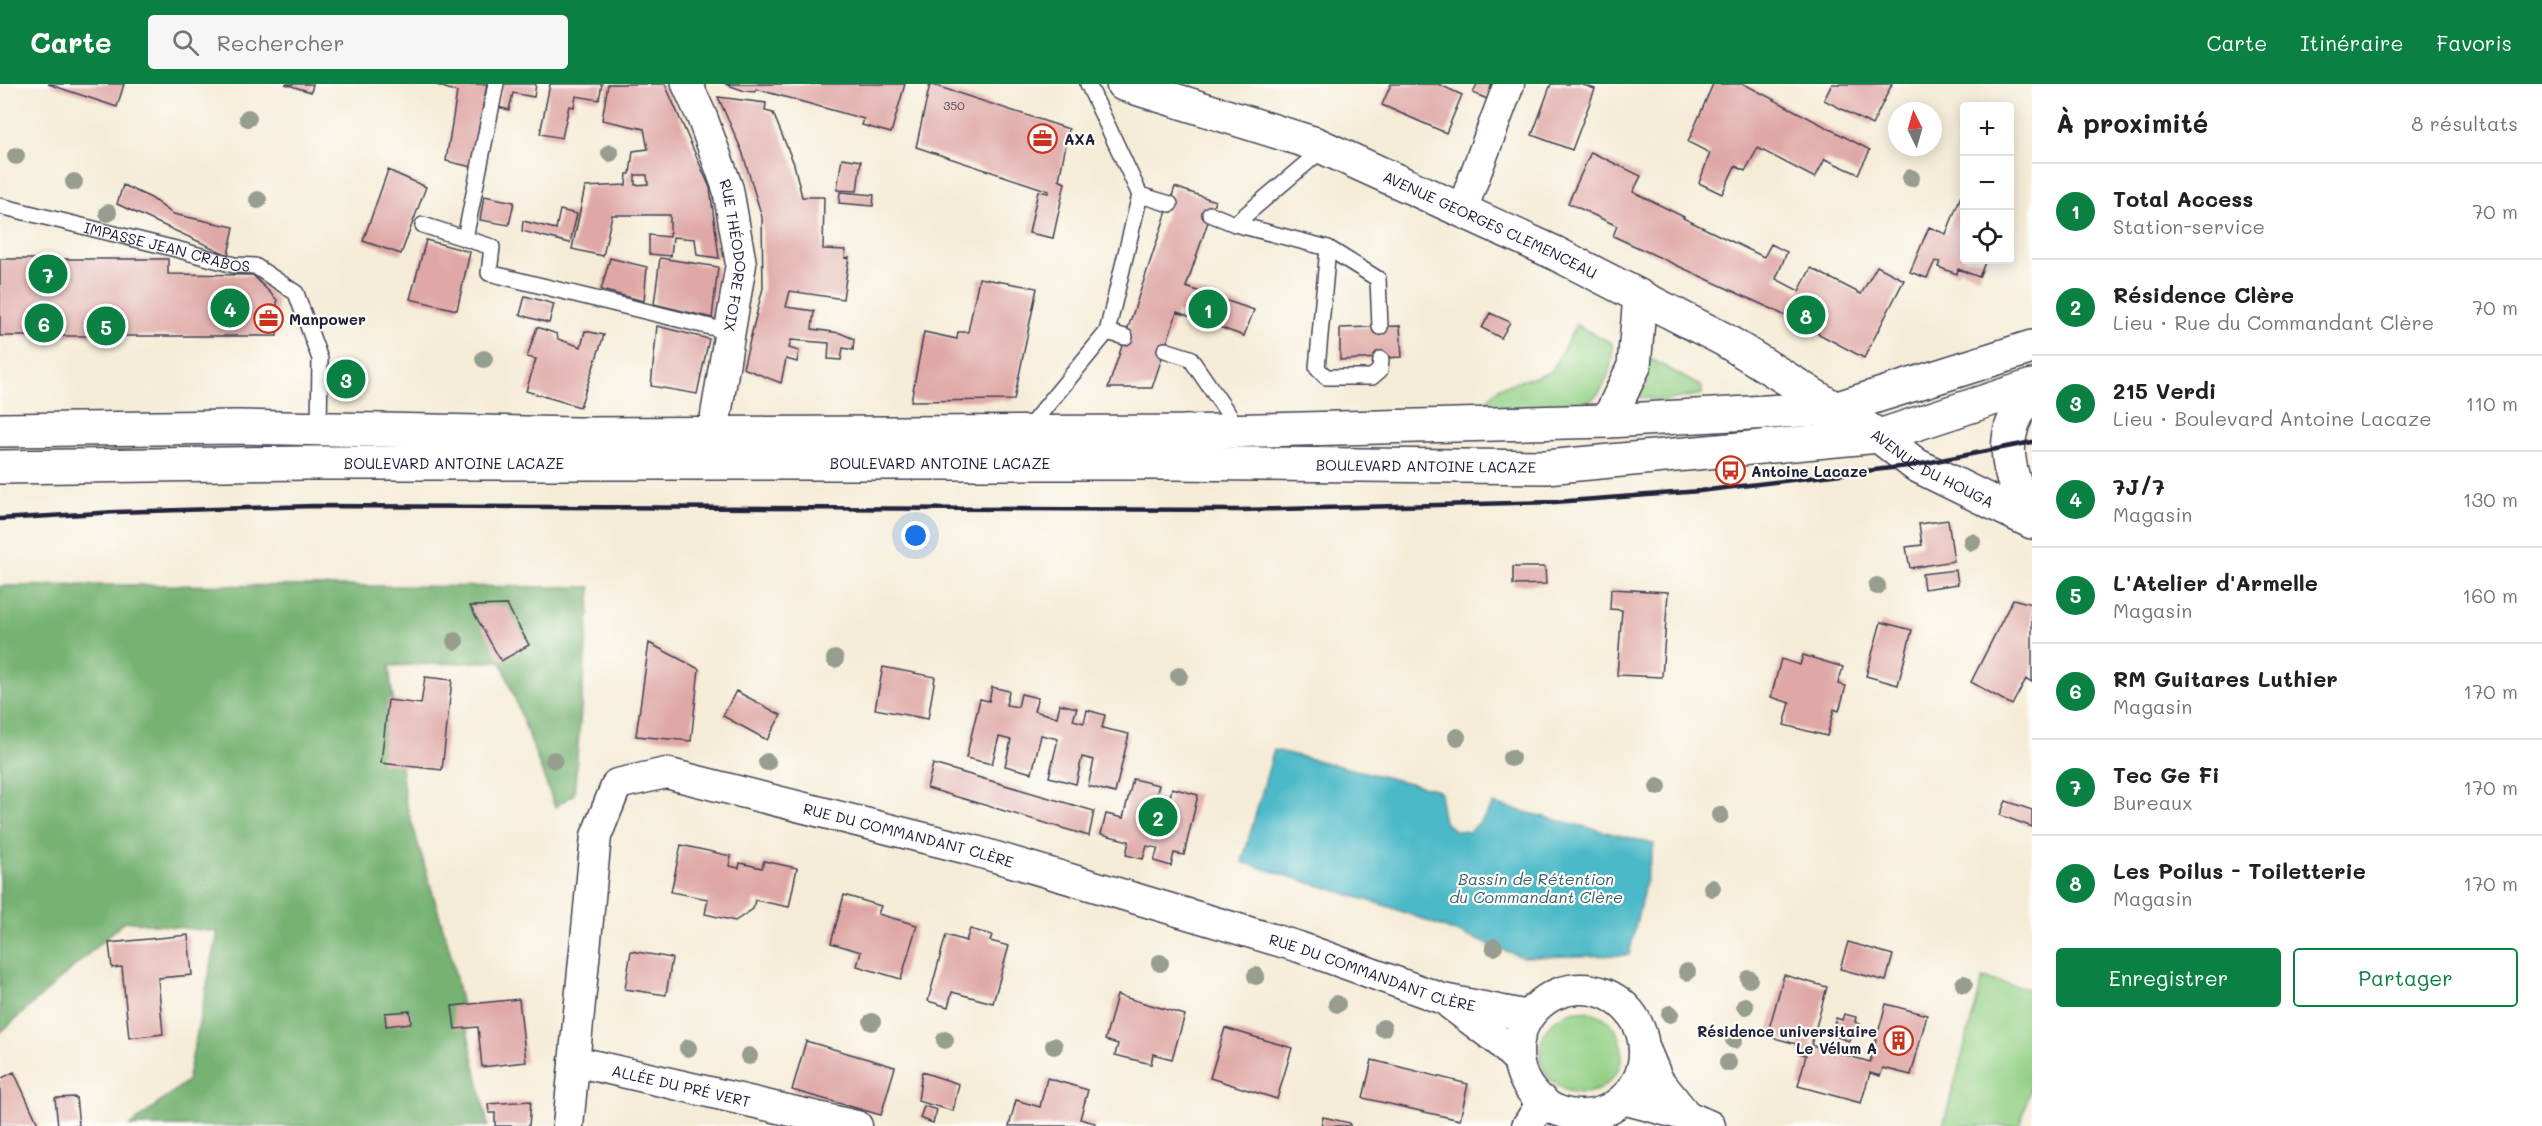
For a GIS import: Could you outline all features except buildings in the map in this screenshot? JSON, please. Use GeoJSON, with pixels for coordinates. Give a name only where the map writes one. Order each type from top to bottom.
{"type":"FeatureCollection","features":[{"type":"Feature","properties":{"kind":"main road","name":"AVENUE GEORGES CLEMENCEAU"},"geometry":{"type":"LineString","coordinates":[[1124,84],[1324,148],[1462,210],[1555,253],[1723,339],[1838,408]]}},
{"type":"Feature","properties":{"kind":"main road"},"geometry":{"type":"LineString","coordinates":[[1608,421],[1634,366],[1640,297]]}},
{"type":"Feature","properties":{"kind":"main road","name":"BOULEVARD ANTOINE LACAZE"},"geometry":{"type":"LineString","coordinates":[[0,467],[307,463],[712,449],[1024,433],[1240,431],[1608,421],[1838,408],[2032,347]]}},
{"type":"Feature","properties":{"kind":"main road","name":"BOULEVARD ANTOINE LACAZE"},"geometry":{"type":"LineString","coordinates":[[0,430],[226,428],[576,434],[712,449],[1174,463],[1546,467],[1879,436],[2032,386]]}},
{"type":"Feature","properties":{"kind":"main road","name":"AVENUE DU HOUGA"},"geometry":{"type":"LineString","coordinates":[[2032,392],[2020,407],[2012,427],[2009,447],[2010,473],[2016,491],[2032,521]]}},
{"type":"Feature","properties":{"kind":"main road","name":"AVENUE DU HOUGA"},"geometry":{"type":"LineString","coordinates":[[1838,408],[1916,465],[2032,521]]}},
{"type":"Feature","properties":{"kind":"street","name":"RUE THÉODORE FOIX"},"geometry":{"type":"LineString","coordinates":[[687,84],[702,117],[728,189],[741,264],[712,449]]}},
{"type":"Feature","properties":{"kind":"street"},"geometry":{"type":"LineString","coordinates":[[1462,210],[1509,84]]}},
{"type":"Feature","properties":{"kind":"street","name":"RUE DU COMMANDANT CLÈRE"},"geometry":{"type":"LineString","coordinates":[[568,1126],[596,836],[617,784],[666,773],[983,853],[1299,947],[1443,999],[1528,1016]]}},
{"type":"Feature","properties":{"kind":"street"},"geometry":{"type":"LineString","coordinates":[[1644,1047],[1643,1066],[1635,1084],[1623,1100],[1606,1110],[1587,1115],[1568,1114],[1549,1106],[1534,1095],[1523,1078],[1518,1059],[1520,1037],[1528,1016],[1544,1000],[1564,991],[1587,989],[1608,995],[1627,1008],[1639,1026],[1644,1047],[1658,1080],[1698,1121]]}},
{"type":"Feature","properties":{"kind":"street"},"geometry":{"type":"LineString","coordinates":[[1443,999],[1499,1041],[1518,1059]]}},
{"type":"Feature","properties":{"kind":"street","name":"ALLÉE DU PRÉ VERT"},"geometry":{"type":"LineString","coordinates":[[574,1061],[857,1126]]}},
{"type":"Feature","properties":{"kind":"street"},"geometry":{"type":"LineString","coordinates":[[1623,1100],[1698,1121]]}},
{"type":"Feature","properties":{"kind":"street"},"geometry":{"type":"LineString","coordinates":[[1527,1126],[1543,1101]]}},
{"type":"Feature","properties":{"kind":"lane"},"geometry":{"type":"LineString","coordinates":[[465,238],[496,84]]}},
{"type":"Feature","properties":{"kind":"lane"},"geometry":{"type":"LineString","coordinates":[[1024,433],[1107,332],[1140,195],[1088,84]]}},
{"type":"Feature","properties":{"kind":"lane"},"geometry":{"type":"LineString","coordinates":[[1235,224],[1324,148]]}},
{"type":"Feature","properties":{"kind":"lane"},"geometry":{"type":"LineString","coordinates":[[1140,195],[1170,204]]}},
{"type":"Feature","properties":{"kind":"lane","name":"IMPASSE JEAN CRABOS"},"geometry":{"type":"LineString","coordinates":[[0,206],[234,265],[255,266],[296,293],[320,359],[319,429]]}},
{"type":"Feature","properties":{"kind":"lane"},"geometry":{"type":"LineString","coordinates":[[1210,214],[1235,224],[1328,248],[1378,279],[1380,327]]}},
{"type":"Feature","properties":{"kind":"lane"},"geometry":{"type":"LineString","coordinates":[[423,225],[492,247],[489,273],[731,332]]}},
{"type":"Feature","properties":{"kind":"lane"},"geometry":{"type":"LineString","coordinates":[[1328,248],[1317,368],[1326,376],[1372,377],[1380,370],[1381,359]]}},
{"type":"Feature","properties":{"kind":"lane"},"geometry":{"type":"LineString","coordinates":[[1107,332],[1125,337]]}},
{"type":"Feature","properties":{"kind":"lane"},"geometry":{"type":"LineString","coordinates":[[1165,350],[1190,358],[1240,431]]}},
{"type":"Feature","properties":{"kind":"green space"},"geometry":{"type":"Polygon","coordinates":[[[1576,325],[1612,343],[1612,358],[1605,383],[1589,401],[1566,407],[1467,411],[1487,401],[1500,387],[1551,372],[1576,325]]]}},
{"type":"Feature","properties":{"kind":"green space"},"geometry":{"type":"Polygon","coordinates":[[[1649,358],[1702,387],[1702,394],[1663,401],[1639,397],[1639,389],[1649,358]]]}},
{"type":"Feature","properties":{"kind":"green space"},"geometry":{"type":"Polygon","coordinates":[[[0,586],[591,587],[574,794],[555,807],[501,661],[389,666],[405,800],[450,951],[488,1126],[130,1126],[187,1081],[218,932],[125,921],[0,1033],[0,586]]]}},
{"type":"Feature","properties":{"kind":"green space"},"geometry":{"type":"Polygon","coordinates":[[[1983,978],[2032,990],[2032,1081],[2020,1126],[1943,1126],[1983,978]]]}},
{"type":"Feature","properties":{"kind":"green space"},"geometry":{"type":"Polygon","coordinates":[[[1573,1011],[1589,1011],[1604,1018],[1615,1029],[1622,1044],[1619,1068],[1610,1081],[1589,1093],[1573,1093],[1558,1086],[1547,1075],[1540,1060],[1540,1044],[1547,1029],[1558,1018],[1573,1011]]]}},
{"type":"Feature","properties":{"kind":"water","name":"Bassin de Rétention du Commandant Clère"},"geometry":{"type":"Polygon","coordinates":[[[1274,750],[1434,789],[1441,793],[1444,822],[1455,830],[1469,832],[1484,818],[1493,804],[1654,844],[1629,955],[1522,957],[1390,907],[1242,862],[1274,750]]]}},
{"type":"Feature","properties":{"kind":"railway"},"geometry":{"type":"LineString","coordinates":[[0,519],[116,512],[314,506],[1241,510],[1555,502],[1700,491],[1916,465],[2032,442]]}},
{"type":"Feature","properties":{"kind":"place","name":"AXA"},"geometry":{"type":"Point","coordinates":[1043,139]}},
{"type":"Feature","properties":{"kind":"place","name":"Tec Ge Fi"},"geometry":{"type":"Point","coordinates":[48,274]}},
{"type":"Feature","properties":{"kind":"place","name":"7J/7"},"geometry":{"type":"Point","coordinates":[230,308]}},
{"type":"Feature","properties":{"kind":"place","name":"Total Access"},"geometry":{"type":"Point","coordinates":[1208,309]}},
{"type":"Feature","properties":{"kind":"place","name":"Les Poilus - Toiletterie"},"geometry":{"type":"Point","coordinates":[1806,315]}},
{"type":"Feature","properties":{"kind":"place","name":"Manpower"},"geometry":{"type":"Point","coordinates":[268,319]}},
{"type":"Feature","properties":{"kind":"place","name":"RM Guitares Luthier"},"geometry":{"type":"Point","coordinates":[44,323]}},
{"type":"Feature","properties":{"kind":"place","name":"L'Atelier d'Armelle"},"geometry":{"type":"Point","coordinates":[106,326]}},
{"type":"Feature","properties":{"kind":"place","name":"215 Verdi"},"geometry":{"type":"Point","coordinates":[346,379]}},
{"type":"Feature","properties":{"kind":"place","name":"Antoine Lacaze"},"geometry":{"type":"Point","coordinates":[1730,471]}},
{"type":"Feature","properties":{"kind":"place","name":"Résidence Clère"},"geometry":{"type":"Point","coordinates":[1158,817]}},
{"type":"Feature","properties":{"kind":"place","name":"Résidence universitaire Le Vélum A"},"geometry":{"type":"Point","coordinates":[1898,1040]}}]}
